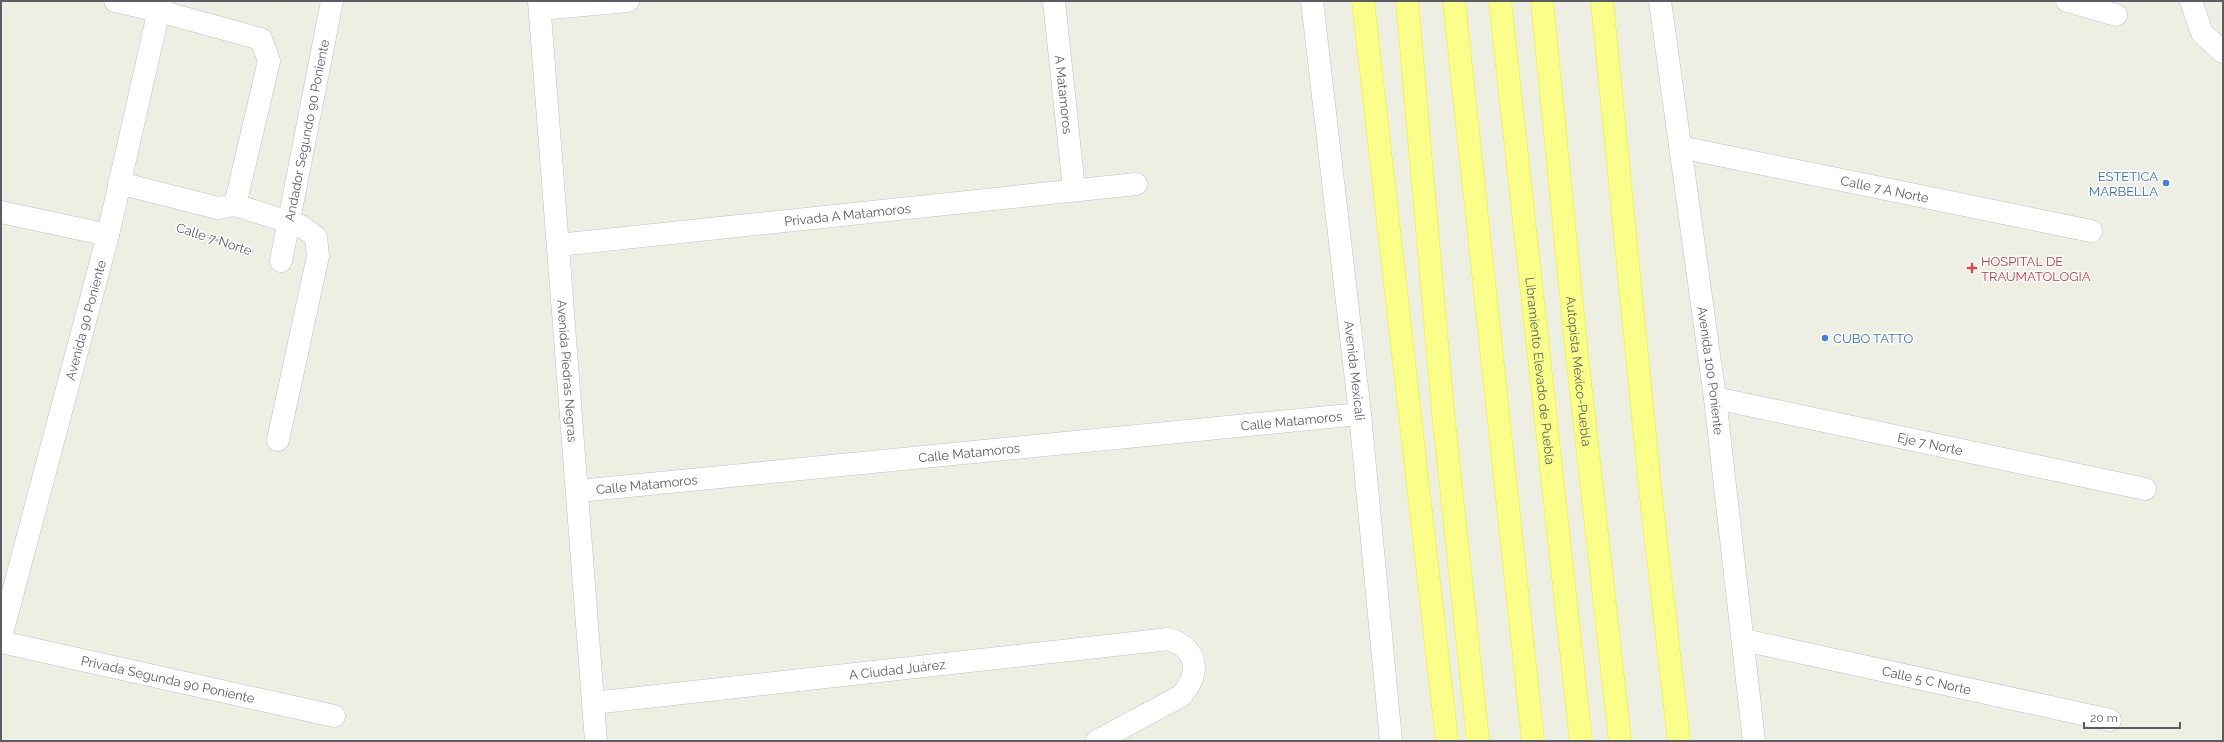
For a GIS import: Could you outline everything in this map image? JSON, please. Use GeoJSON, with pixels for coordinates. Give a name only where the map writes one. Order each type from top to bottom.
{"type":"FeatureCollection","features":[{"type":"Feature","properties":{"kind":"highway"},"geometry":{"type":"LineString","coordinates":[[1363,1],[1447,741]]}},
{"type":"Feature","properties":{"kind":"highway"},"geometry":{"type":"LineString","coordinates":[[1407,1],[1443,412],[1478,741]]}},
{"type":"Feature","properties":{"kind":"highway"},"geometry":{"type":"LineString","coordinates":[[1454,1],[1533,741]]}},
{"type":"Feature","properties":{"kind":"highway","name":"Libramiento Elevado de Puebla"},"geometry":{"type":"LineString","coordinates":[[1500,1],[1581,741]]}},
{"type":"Feature","properties":{"kind":"highway","name":"Autopista México-Puebla"},"geometry":{"type":"LineString","coordinates":[[1542,1],[1576,346],[1620,741]]}},
{"type":"Feature","properties":{"kind":"highway"},"geometry":{"type":"LineString","coordinates":[[1602,1],[1650,488],[1679,741]]}},
{"type":"Feature","properties":{"kind":"street"},"geometry":{"type":"LineString","coordinates":[[115,1],[160,6],[261,39],[269,61],[235,205]]}},
{"type":"Feature","properties":{"kind":"street","name":"Andador Segundo 90 Poniente"},"geometry":{"type":"LineString","coordinates":[[281,261],[332,1]]}},
{"type":"Feature","properties":{"kind":"street"},"geometry":{"type":"LineString","coordinates":[[540,5],[628,1]]}},
{"type":"Feature","properties":{"kind":"street","name":"A Matamoros"},"geometry":{"type":"LineString","coordinates":[[1054,1],[1074,188]]}},
{"type":"Feature","properties":{"kind":"street","name":"Avenida Mexicali"},"geometry":{"type":"LineString","coordinates":[[1312,1],[1360,414],[1392,741]]}},
{"type":"Feature","properties":{"kind":"street","name":"Avenida 100 Poniente"},"geometry":{"type":"LineString","coordinates":[[1660,1],[1715,398],[1744,640],[1754,741]]}},
{"type":"Feature","properties":{"kind":"street"},"geometry":{"type":"LineString","coordinates":[[2067,1],[2116,15]]}},
{"type":"Feature","properties":{"kind":"street"},"geometry":{"type":"LineString","coordinates":[[2191,1],[2202,33],[2223,52]]}},
{"type":"Feature","properties":{"kind":"street","name":"Avenida Piedras Negras"},"geometry":{"type":"LineString","coordinates":[[540,5],[596,741]]}},
{"type":"Feature","properties":{"kind":"street","name":"Avenida 90 Poniente"},"geometry":{"type":"LineString","coordinates":[[1,637],[108,235],[160,6]]}},
{"type":"Feature","properties":{"kind":"street","name":"Calle 7 A Norte"},"geometry":{"type":"LineString","coordinates":[[1680,146],[2091,231]]}},
{"type":"Feature","properties":{"kind":"street"},"geometry":{"type":"LineString","coordinates":[[119,183],[218,208],[235,205],[301,226],[316,237],[318,256],[314,268],[278,440]]}},
{"type":"Feature","properties":{"kind":"street","name":"Privada A Matamoros"},"geometry":{"type":"LineString","coordinates":[[558,245],[1074,188],[1136,184]]}},
{"type":"Feature","properties":{"kind":"street"},"geometry":{"type":"LineString","coordinates":[[1,212],[108,235]]}},
{"type":"Feature","properties":{"kind":"street","name":"Eje 7 Norte"},"geometry":{"type":"LineString","coordinates":[[1715,398],[2145,489]]}},
{"type":"Feature","properties":{"kind":"street","name":"Calle Matamoros"},"geometry":{"type":"LineString","coordinates":[[578,491],[1360,414]]}},
{"type":"Feature","properties":{"kind":"street","name":"A Ciudad Juárez"},"geometry":{"type":"LineString","coordinates":[[593,703],[1169,639],[1182,644],[1192,658],[1194,671],[1190,685],[1181,696],[1097,741]]}},
{"type":"Feature","properties":{"kind":"street","name":"Calle 5 C Norte"},"geometry":{"type":"LineString","coordinates":[[1744,640],[2110,720]]}},
{"type":"Feature","properties":{"kind":"street","name":"Privada Segunda 90 Poniente"},"geometry":{"type":"LineString","coordinates":[[1,642],[334,716]]}},
{"type":"Feature","properties":{"kind":"path","name":"Calle 7 Norte"},"geometry":{"type":"LineString","coordinates":[[190,232],[281,261]]}},
{"type":"Feature","properties":{"kind":"place","name":"ESTETICA MARBELLA"},"geometry":{"type":"Point","coordinates":[2166,183]}},
{"type":"Feature","properties":{"kind":"place","name":"HOSPITAL DE TRAUMATOLOGIA"},"geometry":{"type":"Point","coordinates":[1972,268]}},
{"type":"Feature","properties":{"kind":"place","name":"CUBO TATTO"},"geometry":{"type":"Point","coordinates":[1825,338]}}]}
